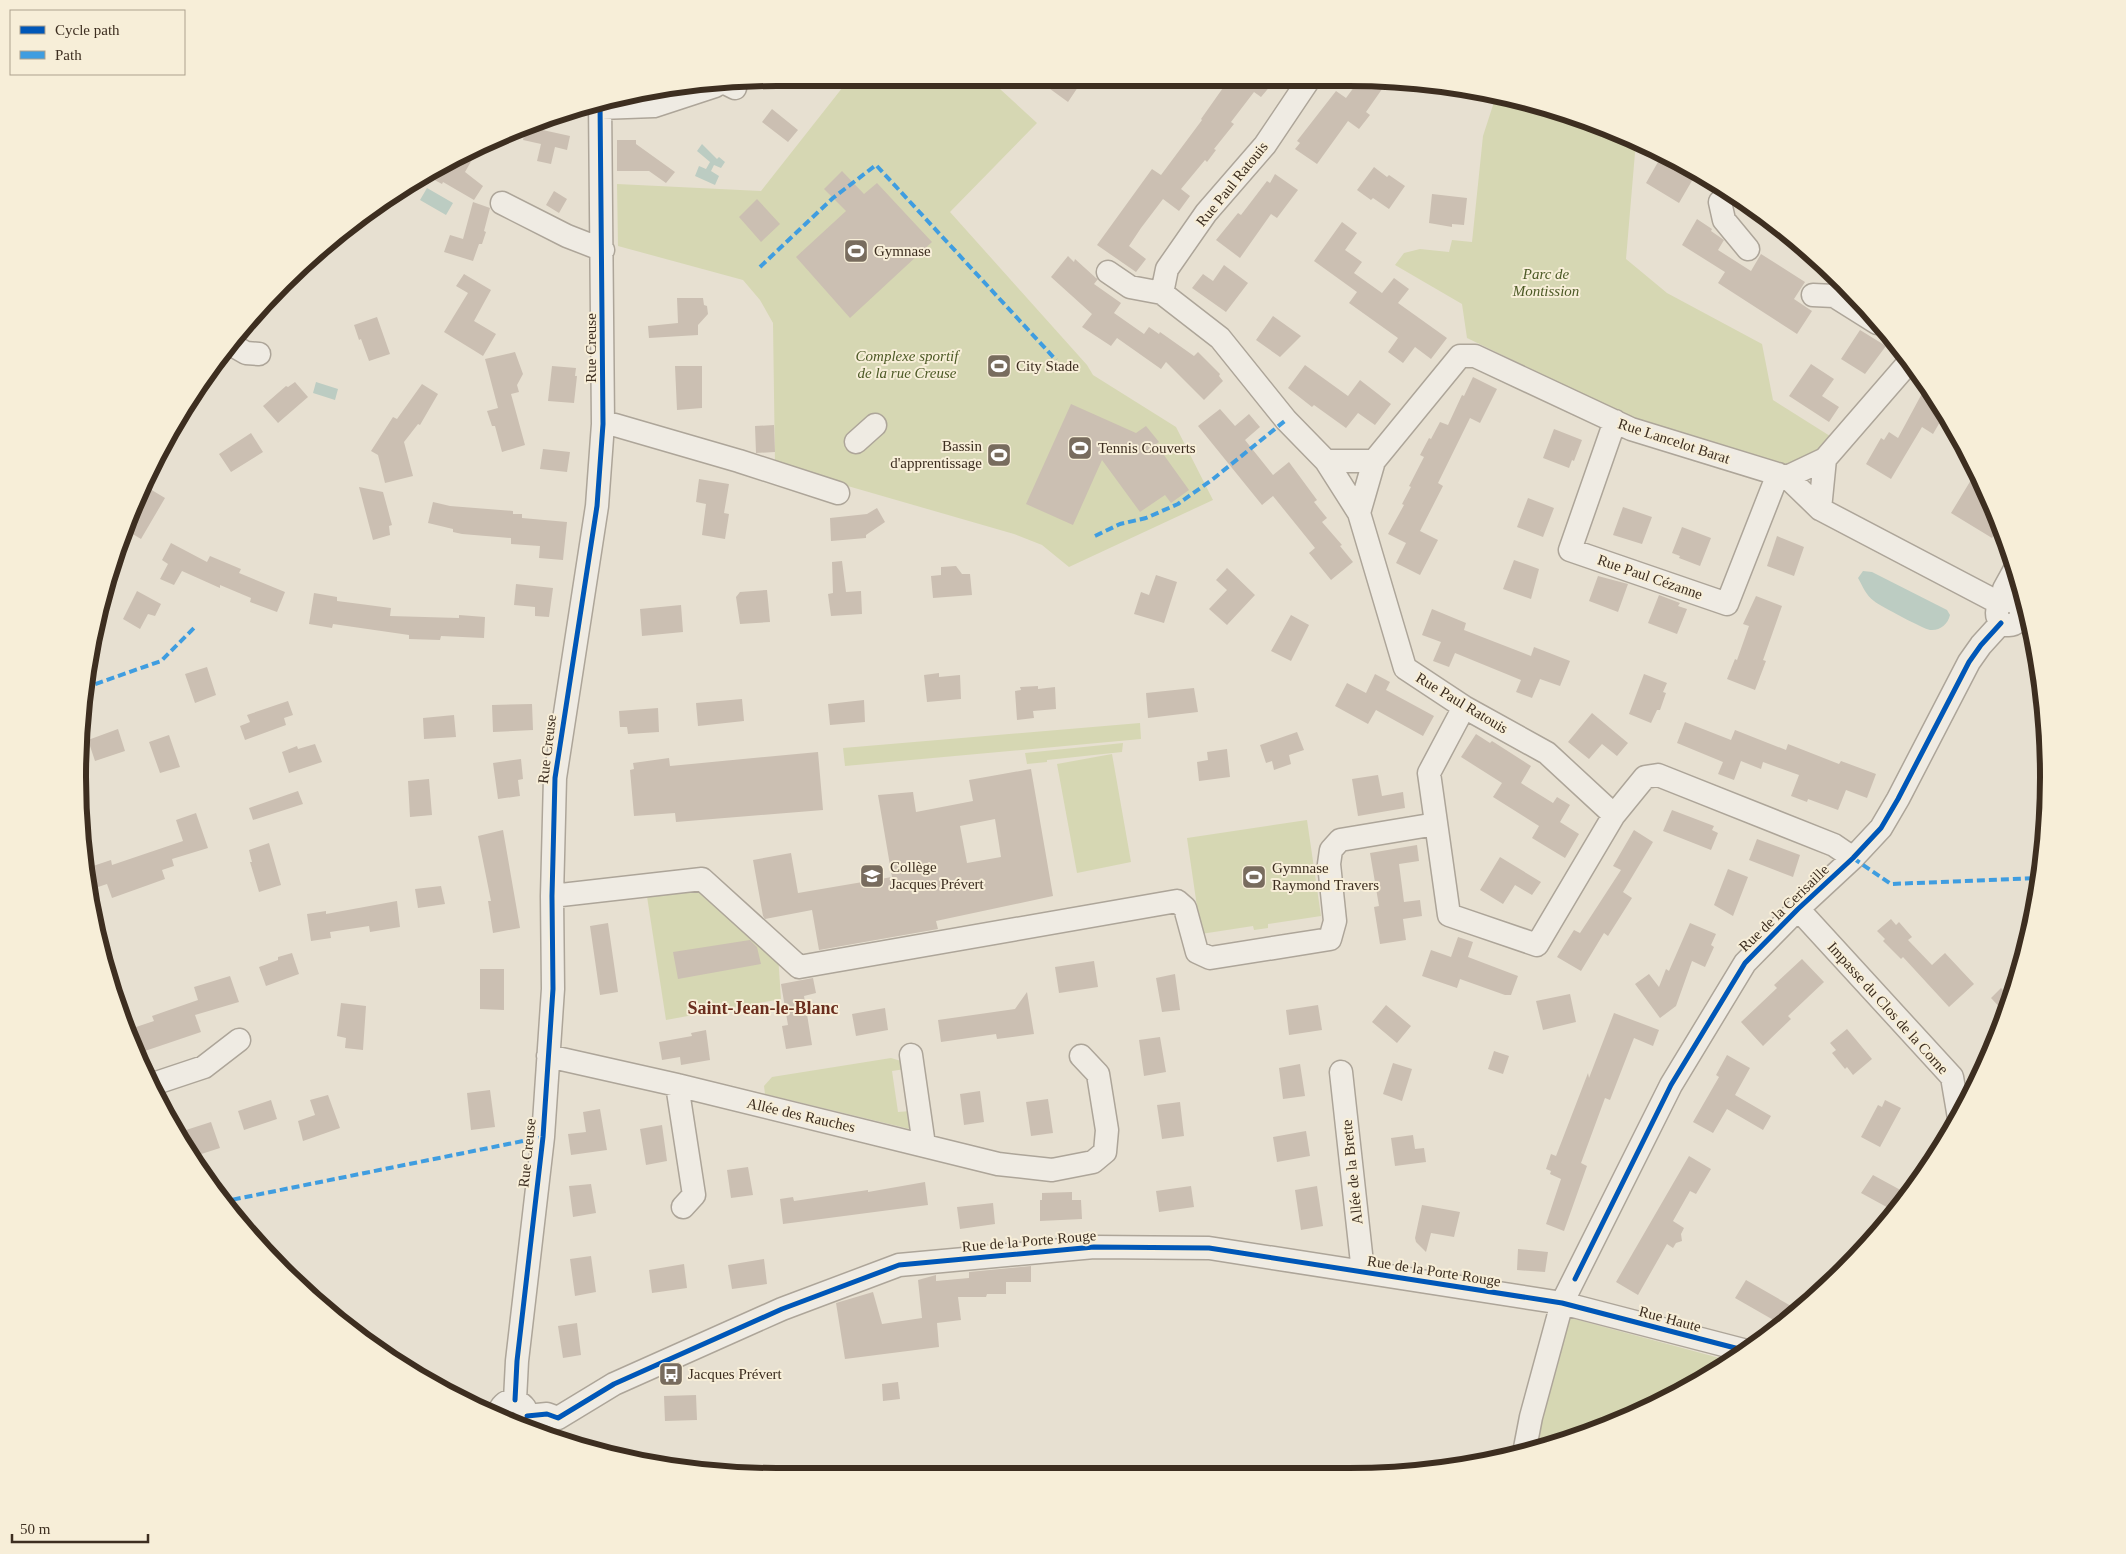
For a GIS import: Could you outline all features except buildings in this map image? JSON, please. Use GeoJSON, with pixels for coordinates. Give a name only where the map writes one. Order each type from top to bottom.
{"type":"FeatureCollection","features":[{"type":"Feature","properties":{"kind":"street","name":"Rue Paul Ratouis"},"geometry":{"type":"LineString","coordinates":[[1162,293],[1167,269],[1206,213],[1265,144],[1305,86]]}},
{"type":"Feature","properties":{"kind":"street"},"geometry":{"type":"LineString","coordinates":[[621,105],[654,106],[713,90]]}},
{"type":"Feature","properties":{"kind":"street","name":"Rue Creuse"},"geometry":{"type":"LineString","coordinates":[[516,1413],[517,1361],[542,1138],[548,1056],[552,989],[554,778],[597,506],[603,424],[603,250],[600,110]]}},
{"type":"Feature","properties":{"kind":"street"},"geometry":{"type":"LineString","coordinates":[[1720,202],[1724,220],[1748,249]]}},
{"type":"Feature","properties":{"kind":"street"},"geometry":{"type":"LineString","coordinates":[[502,203],[567,236],[603,250]]}},
{"type":"Feature","properties":{"kind":"street","name":"Rue Paul Ratouis"},"geometry":{"type":"LineString","coordinates":[[1108,272],[1130,287],[1162,293],[1220,338],[1286,420],[1326,460],[1360,513],[1405,668],[1464,707],[1546,753],[1614,815]]}},
{"type":"Feature","properties":{"kind":"street"},"geometry":{"type":"LineString","coordinates":[[1813,295],[1834,296],[1857,311]]}},
{"type":"Feature","properties":{"kind":"street"},"geometry":{"type":"LineString","coordinates":[[236,347],[246,353],[259,354]]}},
{"type":"Feature","properties":{"kind":"street","name":"Rue Lancelot Barat"},"geometry":{"type":"LineString","coordinates":[[1360,513],[1374,461],[1460,356],[1475,356],[1631,429],[1783,476],[1820,509],[2011,611]]}},
{"type":"Feature","properties":{"kind":"street"},"geometry":{"type":"LineString","coordinates":[[1783,476],[1825,460],[1905,367]]}},
{"type":"Feature","properties":{"kind":"street","name":"Rue Paul Cézanne"},"geometry":{"type":"LineString","coordinates":[[1615,422],[1570,550],[1727,604],[1783,476]]}},
{"type":"Feature","properties":{"kind":"street"},"geometry":{"type":"LineString","coordinates":[[603,424],[615,425],[739,461],[838,493]]}},
{"type":"Feature","properties":{"kind":"street"},"geometry":{"type":"LineString","coordinates":[[856,442],[875,425]]}},
{"type":"Feature","properties":{"kind":"street"},"geometry":{"type":"LineString","coordinates":[[1326,460],[1374,461]]}},
{"type":"Feature","properties":{"kind":"street"},"geometry":{"type":"LineString","coordinates":[[1820,509],[1825,460]]}},
{"type":"Feature","properties":{"kind":"street"},"geometry":{"type":"LineString","coordinates":[[2010,578],[2004,589],[2011,611]]}},
{"type":"Feature","properties":{"kind":"street","name":"Rue de la Cerisaille"},"geometry":{"type":"LineString","coordinates":[[1526,1445],[1531,1417],[1562,1304],[1671,1085],[1745,963],[1798,909],[1853,858],[1881,828],[1969,662],[1981,645],[2011,611]]}},
{"type":"Feature","properties":{"kind":"street"},"geometry":{"type":"LineString","coordinates":[[1464,707],[1428,774],[1449,916],[1537,944],[1614,815],[1645,777],[1658,775],[1834,845],[1853,858]]}},
{"type":"Feature","properties":{"kind":"street"},"geometry":{"type":"LineString","coordinates":[[552,896],[702,879],[799,967],[1177,901],[1184,908],[1197,952],[1210,958],[1330,938],[1335,921],[1329,864],[1331,850],[1340,840],[1436,824]]}},
{"type":"Feature","properties":{"kind":"street","name":"Impasse du Clos de la Corne"},"geometry":{"type":"LineString","coordinates":[[1798,909],[1952,1078],[1957,1105]]}},
{"type":"Feature","properties":{"kind":"street"},"geometry":{"type":"LineString","coordinates":[[157,1083],[204,1067],[239,1040]]}},
{"type":"Feature","properties":{"kind":"street"},"geometry":{"type":"LineString","coordinates":[[910,1055],[924,1145]]}},
{"type":"Feature","properties":{"kind":"street","name":"Allée des Rauches"},"geometry":{"type":"LineString","coordinates":[[548,1056],[678,1085],[691,1090],[998,1164],[1052,1170],[1093,1162],[1105,1152],[1107,1130],[1098,1074],[1081,1056]]}},
{"type":"Feature","properties":{"kind":"street","name":"Allée de la Brette"},"geometry":{"type":"LineString","coordinates":[[1341,1072],[1363,1272]]}},
{"type":"Feature","properties":{"kind":"street"},"geometry":{"type":"LineString","coordinates":[[678,1085],[694,1195],[683,1207]]}},
{"type":"Feature","properties":{"kind":"street","name":"Rue de la Porte Rouge"},"geometry":{"type":"LineString","coordinates":[[516,1413],[547,1414],[559,1428],[608,1387],[782,1309],[899,1265],[1094,1247],[1210,1248],[1562,1304]]}},
{"type":"Feature","properties":{"kind":"street","name":"Rue Haute"},"geometry":{"type":"LineString","coordinates":[[1562,1304],[1737,1348]]}},
{"type":"Feature","properties":{"kind":"green space","name":"Complexe sportif de la rue Creuse"},"geometry":{"type":"Polygon","coordinates":[[[844,86],[997,86],[1037,123],[950,212],[1087,365],[1093,375],[1176,427],[1213,500],[1069,567],[1042,545],[1014,534],[775,465],[773,323],[760,300],[743,280],[618,246],[617,184],[761,191],[844,86]]]}},
{"type":"Feature","properties":{"kind":"green space","name":"Parc de Montission"},"geometry":{"type":"Polygon","coordinates":[[[1494,102],[1571,123],[1635,149],[1626,259],[1667,293],[1762,344],[1773,400],[1830,436],[1816,457],[1779,465],[1639,421],[1467,338],[1462,304],[1395,265],[1404,253],[1420,249],[1449,252],[1452,240],[1472,242],[1483,136],[1494,102]]]}},
{"type":"Feature","properties":{"kind":"green space"},"geometry":{"type":"Polygon","coordinates":[[[1140,723],[1141,739],[845,766],[843,748],[1140,723]]]}},
{"type":"Feature","properties":{"kind":"green space"},"geometry":{"type":"Polygon","coordinates":[[[1123,743],[1122,752],[1047,760],[1047,762],[1027,764],[1025,753],[1123,743]]]}},
{"type":"Feature","properties":{"kind":"green space"},"geometry":{"type":"Polygon","coordinates":[[[1112,754],[1131,862],[1077,873],[1057,764],[1112,754]]]}},
{"type":"Feature","properties":{"kind":"green space","name":"Gymnase Raymond Travers"},"geometry":{"type":"Polygon","coordinates":[[[1307,820],[1321,916],[1268,924],[1268,928],[1254,930],[1253,926],[1201,934],[1187,838],[1307,820]]]}},
{"type":"Feature","properties":{"kind":"green space"},"geometry":{"type":"Polygon","coordinates":[[[701,886],[778,955],[781,999],[666,1020],[646,890],[701,886]]]}},
{"type":"Feature","properties":{"kind":"green space"},"geometry":{"type":"Polygon","coordinates":[[[891,1058],[901,1061],[905,1069],[892,1071],[898,1112],[911,1111],[914,1130],[765,1094],[764,1086],[772,1077],[891,1058]]]}},
{"type":"Feature","properties":{"kind":"green space"},"geometry":{"type":"Polygon","coordinates":[[[1567,1317],[1721,1358],[1655,1397],[1571,1431],[1537,1441],[1567,1317]]]}},
{"type":"Feature","properties":{"kind":"shaded area"},"geometry":{"type":"Polygon","coordinates":[[[702,144],[717,159],[719,157],[725,162],[721,168],[714,165],[711,171],[719,176],[715,185],[695,176],[699,166],[706,169],[710,162],[697,151],[702,144]]]}},
{"type":"Feature","properties":{"kind":"shaded area"},"geometry":{"type":"Polygon","coordinates":[[[427,188],[453,203],[446,215],[420,200],[427,188]]]}},
{"type":"Feature","properties":{"kind":"shaded area"},"geometry":{"type":"Polygon","coordinates":[[[316,382],[338,389],[335,400],[313,393],[316,382]]]}},
{"type":"Feature","properties":{"kind":"shaded area"},"geometry":{"type":"Polygon","coordinates":[[[1863,571],[1872,572],[1947,610],[1950,615],[1947,621],[1940,628],[1930,630],[1878,604],[1871,599],[1858,578],[1863,571]]]}},
{"type":"Feature","properties":{"kind":"marked path"},"geometry":{"type":"LineString","coordinates":[[760,267],[833,198],[876,165],[1056,360]]}},
{"type":"Feature","properties":{"kind":"marked path"},"geometry":{"type":"LineString","coordinates":[[1095,536],[1120,524],[1146,518],[1178,504],[1213,479],[1286,420]]}},
{"type":"Feature","properties":{"kind":"marked path"},"geometry":{"type":"LineString","coordinates":[[92,685],[161,661],[195,627]]}},
{"type":"Feature","properties":{"kind":"marked path"},"geometry":{"type":"LineString","coordinates":[[1853,858],[1891,884],[2032,878]]}},
{"type":"Feature","properties":{"kind":"marked path"},"geometry":{"type":"LineString","coordinates":[[231,1200],[543,1137]]}},
{"type":"Feature","properties":{"kind":"cycle path"},"geometry":{"type":"LineString","coordinates":[[515,1400],[517,1361],[543,1137],[553,989],[552,896],[555,778],[597,506],[603,424],[600,110]]}},
{"type":"Feature","properties":{"kind":"cycle path"},"geometry":{"type":"LineString","coordinates":[[1575,1279],[1671,1085],[1745,963],[1798,909],[1853,858],[1881,828],[1969,662],[1981,645],[2001,623]]}},
{"type":"Feature","properties":{"kind":"cycle path"},"geometry":{"type":"LineString","coordinates":[[527,1416],[547,1414],[558,1418],[614,1384],[782,1309],[899,1265],[1094,1247],[1209,1248],[1562,1303],[1737,1348]]}},
{"type":"Feature","properties":{"kind":"place","name":"Gymnase"},"geometry":{"type":"Point","coordinates":[856,251]}},
{"type":"Feature","properties":{"kind":"place","name":"City Stade"},"geometry":{"type":"Point","coordinates":[999,366]}},
{"type":"Feature","properties":{"kind":"place","name":"Tennis Couverts"},"geometry":{"type":"Point","coordinates":[1080,448]}},
{"type":"Feature","properties":{"kind":"place","name":"Bassin d'apprentissage"},"geometry":{"type":"Point","coordinates":[999,455]}},
{"type":"Feature","properties":{"kind":"place","name":"Collège Jacques Prévert"},"geometry":{"type":"Point","coordinates":[872,876]}},
{"type":"Feature","properties":{"kind":"place","name":"Gymnase Raymond Travers"},"geometry":{"type":"Point","coordinates":[1254,877]}},
{"type":"Feature","properties":{"kind":"place","name":"Jacques Prévert"},"geometry":{"type":"Point","coordinates":[671,1374]}},
{"type":"Feature","properties":{"kind":"district","name":"Saint-Jean-le-Blanc"},"geometry":{"type":"Point","coordinates":[763,1008]}}]}
